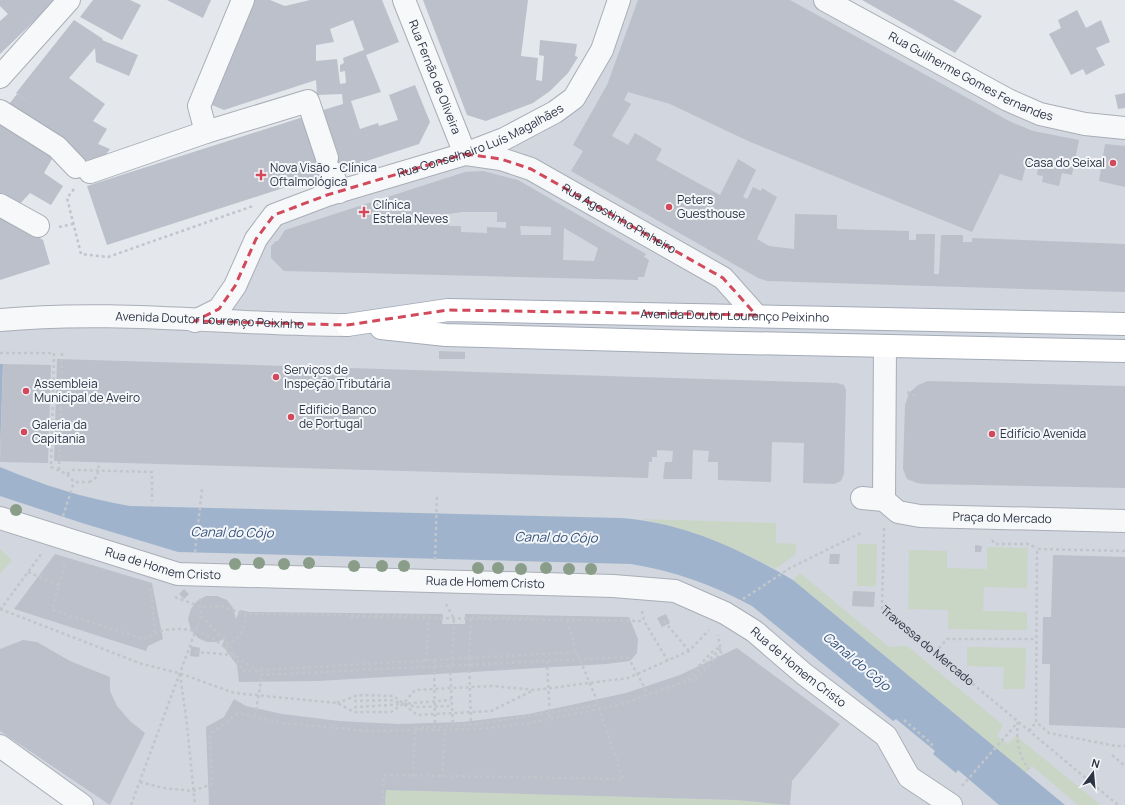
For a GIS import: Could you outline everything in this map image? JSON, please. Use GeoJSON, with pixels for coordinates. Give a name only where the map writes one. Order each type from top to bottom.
{"type":"FeatureCollection","features":[{"type":"Feature","properties":{"kind":"main road","name":"Avenida Doutor Lourenço Peixinho"},"geometry":{"type":"LineString","coordinates":[[347,324],[448,310],[756,315],[818,319],[1125,324]]}},
{"type":"Feature","properties":{"kind":"main road","name":"Avenida Doutor Lourenço Peixinho"},"geometry":{"type":"LineString","coordinates":[[347,324],[446,335],[1125,351]]}},
{"type":"Feature","properties":{"kind":"street"},"geometry":{"type":"LineString","coordinates":[[0,77],[69,0]]}},
{"type":"Feature","properties":{"kind":"street"},"geometry":{"type":"LineString","coordinates":[[206,132],[199,106],[243,0]]}},
{"type":"Feature","properties":{"kind":"street","name":"Rua Fernão de Oliveira"},"geometry":{"type":"LineString","coordinates":[[404,0],[465,154]]}},
{"type":"Feature","properties":{"kind":"street","name":"Rua Conselheiro Luís Magalhães"},"geometry":{"type":"LineString","coordinates":[[195,321],[219,309],[235,286],[256,239],[274,215],[333,174],[465,154],[512,135],[555,112],[574,98],[602,50],[619,0]]}},
{"type":"Feature","properties":{"kind":"street","name":"Rua Guilherme Gomes Fernandes"},"geometry":{"type":"LineString","coordinates":[[825,0],[1008,100],[1040,114],[1085,124],[1125,128]]}},
{"type":"Feature","properties":{"kind":"street"},"geometry":{"type":"LineString","coordinates":[[0,111],[57,146],[83,170],[308,101],[333,174]]}},
{"type":"Feature","properties":{"kind":"street","name":"Rua Agostinho Pinheiro"},"geometry":{"type":"LineString","coordinates":[[465,154],[501,159],[531,169],[723,278],[756,315]]}},
{"type":"Feature","properties":{"kind":"street"},"geometry":{"type":"LineString","coordinates":[[0,205],[38,226]]}},
{"type":"Feature","properties":{"kind":"street","name":"Avenida Doutor Lourenço Peixinho"},"geometry":{"type":"LineString","coordinates":[[0,320],[74,316],[282,324],[347,324]]}},
{"type":"Feature","properties":{"kind":"street"},"geometry":{"type":"LineString","coordinates":[[862,498],[884,500],[885,346]]}},
{"type":"Feature","properties":{"kind":"street","name":"Praça do Mercado"},"geometry":{"type":"LineString","coordinates":[[884,500],[898,512],[920,516],[1125,522]]}},
{"type":"Feature","properties":{"kind":"street","name":"Rua de Homem Cristo"},"geometry":{"type":"LineString","coordinates":[[0,518],[57,529],[178,574],[196,567],[434,582],[638,587],[675,591],[731,608],[754,631],[804,674],[886,736],[909,777],[950,805]]}},
{"type":"Feature","properties":{"kind":"street"},"geometry":{"type":"LineString","coordinates":[[0,746],[82,805]]}},
{"type":"Feature","properties":{"kind":"path"},"geometry":{"type":"LineString","coordinates":[[83,170],[80,182],[67,198],[81,254],[108,257],[256,205]]}},
{"type":"Feature","properties":{"kind":"path"},"geometry":{"type":"LineString","coordinates":[[0,353],[54,353],[51,466],[67,474],[74,482],[89,482],[95,479],[98,473],[98,462]]}},
{"type":"Feature","properties":{"kind":"path"},"geometry":{"type":"LineString","coordinates":[[59,470],[62,354]]}},
{"type":"Feature","properties":{"kind":"path"},"geometry":{"type":"LineString","coordinates":[[906,392],[918,396]]}},
{"type":"Feature","properties":{"kind":"path"},"geometry":{"type":"LineString","coordinates":[[60,410],[66,410]]}},
{"type":"Feature","properties":{"kind":"path"},"geometry":{"type":"LineString","coordinates":[[67,474],[73,470],[152,472],[152,502]]}},
{"type":"Feature","properties":{"kind":"path"},"geometry":{"type":"LineString","coordinates":[[74,482],[57,529],[28,572],[0,609],[142,664],[180,673],[234,693],[337,703],[354,712],[391,712],[402,704],[415,690],[492,686],[535,690],[628,678],[689,651],[731,608],[790,568],[863,532]]}},
{"type":"Feature","properties":{"kind":"path"},"geometry":{"type":"LineString","coordinates":[[131,805],[201,616],[196,567],[202,489]]}},
{"type":"Feature","properties":{"kind":"path"},"geometry":{"type":"LineString","coordinates":[[434,582],[437,494]]}},
{"type":"Feature","properties":{"kind":"path","name":"Travessa do Mercado"},"geometry":{"type":"LineString","coordinates":[[884,500],[882,608],[1118,805]]}},
{"type":"Feature","properties":{"kind":"path"},"geometry":{"type":"LineString","coordinates":[[1029,731],[1036,722],[1037,549],[1125,552]]}},
{"type":"Feature","properties":{"kind":"path"},"geometry":{"type":"LineString","coordinates":[[72,565],[65,563],[52,610],[144,639],[160,631],[186,628],[198,631],[209,636],[262,675],[628,657],[648,694]]}},
{"type":"Feature","properties":{"kind":"path"},"geometry":{"type":"LineString","coordinates":[[28,572],[59,585]]}},
{"type":"Feature","properties":{"kind":"path"},"geometry":{"type":"LineString","coordinates":[[144,588],[151,590],[156,633]]}},
{"type":"Feature","properties":{"kind":"path"},"geometry":{"type":"LineString","coordinates":[[174,596],[201,607],[220,606],[246,615],[644,622],[668,661]]}},
{"type":"Feature","properties":{"kind":"path"},"geometry":{"type":"LineString","coordinates":[[426,661],[429,616],[246,614],[245,626],[236,642],[225,645],[238,662],[242,671],[426,661],[469,658],[577,654]]}},
{"type":"Feature","properties":{"kind":"path"},"geometry":{"type":"LineString","coordinates":[[201,616],[232,648],[235,655]]}},
{"type":"Feature","properties":{"kind":"path"},"geometry":{"type":"LineString","coordinates":[[382,805],[384,776],[623,779],[598,704],[577,654],[566,619],[471,617],[469,658],[471,725]]}},
{"type":"Feature","properties":{"kind":"path"},"geometry":{"type":"LineString","coordinates":[[664,621],[689,651]]}},
{"type":"Feature","properties":{"kind":"path"},"geometry":{"type":"LineString","coordinates":[[453,726],[451,666],[454,624]]}},
{"type":"Feature","properties":{"kind":"path"},"geometry":{"type":"LineString","coordinates":[[935,653],[947,639],[1036,639]]}},
{"type":"Feature","properties":{"kind":"path"},"geometry":{"type":"LineString","coordinates":[[140,782],[163,788],[193,791],[212,784],[210,734],[238,713],[282,723],[368,731],[477,729],[550,718],[619,704],[688,680],[695,680],[721,653],[721,648],[715,649],[690,675],[688,680]]}},
{"type":"Feature","properties":{"kind":"path"},"geometry":{"type":"LineString","coordinates":[[195,652],[235,655]]}},
{"type":"Feature","properties":{"kind":"path"},"geometry":{"type":"LineString","coordinates":[[434,660],[435,726]]}},
{"type":"Feature","properties":{"kind":"path"},"geometry":{"type":"LineString","coordinates":[[547,661],[550,718]]}},
{"type":"Feature","properties":{"kind":"path"},"geometry":{"type":"LineString","coordinates":[[180,673],[187,725],[194,805]]}},
{"type":"Feature","properties":{"kind":"path"},"geometry":{"type":"LineString","coordinates":[[255,716],[262,675]]}},
{"type":"Feature","properties":{"kind":"path"},"geometry":{"type":"LineString","coordinates":[[337,703],[358,695],[394,696],[417,715],[491,712],[535,690]]}},
{"type":"Feature","properties":{"kind":"path"},"geometry":{"type":"LineString","coordinates":[[354,701],[390,700],[416,708],[452,706]]}},
{"type":"Feature","properties":{"kind":"path"},"geometry":{"type":"LineString","coordinates":[[354,706],[390,706],[451,700]]}},
{"type":"Feature","properties":{"kind":"path"},"geometry":{"type":"LineString","coordinates":[[413,776],[415,728],[471,725],[528,717],[598,704]]}},
{"type":"Feature","properties":{"kind":"path"},"geometry":{"type":"LineString","coordinates":[[899,716],[932,744],[930,747]]}},
{"type":"Feature","properties":{"kind":"path"},"geometry":{"type":"LineString","coordinates":[[962,786],[1018,722]]}},
{"type":"Feature","properties":{"kind":"path"},"geometry":{"type":"LineString","coordinates":[[1018,722],[1016,736],[1019,749],[1023,762],[1029,769]]}},
{"type":"Feature","properties":{"kind":"path"},"geometry":{"type":"LineString","coordinates":[[1036,722],[1049,733],[1116,746],[1125,746]]}},
{"type":"Feature","properties":{"kind":"path"},"geometry":{"type":"LineString","coordinates":[[442,777],[446,730]]}},
{"type":"Feature","properties":{"kind":"path"},"geometry":{"type":"LineString","coordinates":[[1112,755],[1125,766]]}},
{"type":"Feature","properties":{"kind":"highlighted area"},"geometry":{"type":"Polygon","coordinates":[[[465,154],[501,159],[531,169],[723,278],[756,315],[448,310],[347,325],[195,321],[219,309],[235,286],[256,239],[274,215],[327,195],[465,154]]]}},
{"type":"Feature","properties":{"kind":"shaded area"},"geometry":{"type":"Polygon","coordinates":[[[619,0],[825,0],[1008,100],[1125,128],[1125,805],[82,805],[0,746],[0,318],[219,309],[274,215],[555,112],[619,0]]]}},
{"type":"Feature","properties":{"kind":"green space"},"geometry":{"type":"Polygon","coordinates":[[[642,519],[776,523],[776,543],[796,544],[796,554],[775,569],[727,546],[677,528],[642,519]]]}},
{"type":"Feature","properties":{"kind":"green space"},"geometry":{"type":"Polygon","coordinates":[[[857,544],[877,544],[876,586],[857,586],[857,544]]]}},
{"type":"Feature","properties":{"kind":"green space"},"geometry":{"type":"Polygon","coordinates":[[[987,547],[1028,548],[1027,588],[984,587],[983,611],[1027,612],[1027,630],[948,629],[948,610],[908,609],[909,550],[947,551],[947,568],[987,569],[987,547]]]}},
{"type":"Feature","properties":{"kind":"green space"},"geometry":{"type":"Polygon","coordinates":[[[0,549],[12,560],[0,574],[0,549]]]}},
{"type":"Feature","properties":{"kind":"green space"},"geometry":{"type":"Polygon","coordinates":[[[800,573],[889,647],[907,646],[1003,725],[997,736],[1008,744],[1016,736],[1101,805],[1078,805],[1032,766],[1026,773],[793,580],[800,573]]]}},
{"type":"Feature","properties":{"kind":"green space"},"geometry":{"type":"Polygon","coordinates":[[[967,647],[1026,648],[1025,689],[1003,689],[1004,667],[967,666],[967,647]]]}},
{"type":"Feature","properties":{"kind":"green space"},"geometry":{"type":"Polygon","coordinates":[[[386,790],[736,800],[792,805],[385,805],[386,790]]]}},
{"type":"Feature","properties":{"kind":"water"},"geometry":{"type":"Polygon","coordinates":[[[0,364],[3,364],[0,453],[0,364]]]}},
{"type":"Feature","properties":{"kind":"water","name":"Canal do Côjo"},"geometry":{"type":"Polygon","coordinates":[[[0,467],[32,480],[64,490],[96,499],[130,506],[621,518],[666,525],[688,531],[731,548],[793,580],[1065,805],[999,805],[958,770],[956,773],[933,754],[935,751],[896,719],[893,721],[752,606],[708,585],[678,575],[631,564],[178,552],[0,496],[0,467]]]}},
{"type":"Feature","properties":{"kind":"building"},"geometry":{"type":"Polygon","coordinates":[[[0,0],[56,0],[0,54],[0,21],[8,14],[0,6],[0,0]]]}},
{"type":"Feature","properties":{"kind":"building"},"geometry":{"type":"Polygon","coordinates":[[[93,0],[130,0],[141,5],[122,40],[80,17],[93,0]]]}},
{"type":"Feature","properties":{"kind":"building"},"geometry":{"type":"Polygon","coordinates":[[[167,0],[211,0],[203,18],[167,0]]]}},
{"type":"Feature","properties":{"kind":"building"},"geometry":{"type":"Polygon","coordinates":[[[252,0],[270,0],[285,6],[310,0],[382,0],[399,42],[366,55],[381,92],[351,101],[360,129],[378,123],[379,126],[398,120],[389,95],[415,85],[430,122],[419,144],[107,245],[87,186],[303,117],[317,161],[338,154],[323,110],[343,104],[342,94],[317,95],[316,80],[224,110],[207,103],[252,0]],[[353,20],[330,29],[334,42],[316,45],[316,61],[337,59],[340,84],[346,83],[345,71],[340,72],[340,65],[344,63],[343,58],[364,50],[353,20]]]}},
{"type":"Feature","properties":{"kind":"building"},"geometry":{"type":"Polygon","coordinates":[[[423,0],[528,0],[521,56],[538,58],[536,80],[542,81],[544,56],[539,55],[540,40],[577,44],[575,56],[578,57],[568,73],[550,91],[533,103],[486,121],[467,115],[423,0]]]}},
{"type":"Feature","properties":{"kind":"building"},"geometry":{"type":"Polygon","coordinates":[[[638,0],[790,0],[1011,122],[1033,131],[1079,140],[1072,175],[1062,173],[1059,186],[1042,182],[1043,176],[1037,175],[1038,167],[1026,165],[1022,181],[1000,174],[972,232],[748,141],[670,104],[628,92],[624,100],[631,104],[612,136],[628,145],[635,133],[662,149],[656,160],[720,195],[738,159],[756,170],[743,197],[747,199],[753,187],[761,191],[762,188],[777,197],[757,239],[769,246],[794,249],[795,214],[837,215],[837,229],[909,231],[909,240],[916,240],[916,234],[935,234],[934,274],[939,274],[941,235],[963,235],[963,242],[972,242],[972,238],[1125,244],[1125,292],[767,281],[758,278],[571,171],[583,151],[573,145],[607,85],[638,0]]]}},
{"type":"Feature","properties":{"kind":"building"},"geometry":{"type":"Polygon","coordinates":[[[862,0],[953,0],[982,16],[955,53],[862,0]]]}},
{"type":"Feature","properties":{"kind":"building"},"geometry":{"type":"Polygon","coordinates":[[[1077,10],[1086,28],[1101,20],[1110,42],[1096,48],[1105,65],[1086,75],[1083,69],[1071,75],[1049,34],[1061,28],[1058,20],[1077,10]]]}},
{"type":"Feature","properties":{"kind":"building"},"geometry":{"type":"Polygon","coordinates":[[[74,20],[103,39],[102,40],[138,55],[129,76],[96,62],[95,48],[69,78],[105,104],[93,121],[107,129],[98,144],[110,149],[97,166],[62,147],[6,108],[17,94],[33,105],[16,93],[74,20]]]}},
{"type":"Feature","properties":{"kind":"building"},"geometry":{"type":"Polygon","coordinates":[[[1125,93],[1125,108],[1118,109],[1115,95],[1125,93]]]}},
{"type":"Feature","properties":{"kind":"building"},"geometry":{"type":"Polygon","coordinates":[[[0,117],[56,152],[44,173],[63,186],[51,205],[30,193],[16,208],[0,199],[0,117]]]}},
{"type":"Feature","properties":{"kind":"building","name":"Casa do Seixal"},"geometry":{"type":"Polygon","coordinates":[[[1105,144],[1125,146],[1125,187],[1099,181],[1105,144]]]}},
{"type":"Feature","properties":{"kind":"building"},"geometry":{"type":"Polygon","coordinates":[[[483,171],[518,180],[646,254],[644,257],[649,260],[644,277],[638,277],[638,280],[284,271],[271,258],[271,246],[278,241],[285,230],[465,172],[483,171]],[[463,212],[447,214],[449,226],[461,226],[461,232],[487,233],[487,227],[506,228],[506,222],[497,222],[497,212],[463,212]],[[520,226],[521,235],[551,235],[551,227],[520,226]],[[564,228],[563,260],[594,261],[598,248],[564,228]]]}},
{"type":"Feature","properties":{"kind":"building"},"geometry":{"type":"Polygon","coordinates":[[[0,214],[43,240],[50,264],[0,280],[0,214]]]}},
{"type":"Feature","properties":{"kind":"building"},"geometry":{"type":"Polygon","coordinates":[[[439,351],[465,352],[465,359],[439,359],[439,351]]]}},
{"type":"Feature","properties":{"kind":"building"},"geometry":{"type":"Polygon","coordinates":[[[57,359],[837,383],[844,385],[846,390],[844,474],[841,481],[834,484],[803,483],[804,443],[772,442],[771,482],[718,480],[718,462],[708,462],[709,451],[693,450],[692,479],[663,479],[665,462],[672,462],[673,451],[657,450],[657,457],[652,457],[652,462],[649,462],[648,478],[54,461],[57,359]]]}},
{"type":"Feature","properties":{"kind":"building"},"geometry":{"type":"Polygon","coordinates":[[[3,364],[51,365],[48,463],[0,462],[3,364]]]}},
{"type":"Feature","properties":{"kind":"building","name":"Edifício Avenida"},"geometry":{"type":"Polygon","coordinates":[[[928,381],[1125,386],[1125,488],[924,484],[907,479],[903,469],[905,405],[909,393],[918,385],[928,381]]]}},
{"type":"Feature","properties":{"kind":"building"},"geometry":{"type":"Polygon","coordinates":[[[975,545],[982,546],[981,552],[975,552],[975,545]]]}},
{"type":"Feature","properties":{"kind":"building"},"geometry":{"type":"Polygon","coordinates":[[[55,554],[152,583],[163,639],[148,646],[146,651],[14,609],[55,554]]]}},
{"type":"Feature","properties":{"kind":"building"},"geometry":{"type":"Polygon","coordinates":[[[830,554],[840,554],[839,564],[829,564],[830,554]]]}},
{"type":"Feature","properties":{"kind":"building"},"geometry":{"type":"Polygon","coordinates":[[[1053,555],[1125,557],[1125,728],[1049,725],[1050,664],[1042,664],[1043,617],[1051,617],[1053,555]]]}},
{"type":"Feature","properties":{"kind":"building"},"geometry":{"type":"Polygon","coordinates":[[[184,589],[189,594],[184,599],[179,594],[184,589]]]}},
{"type":"Feature","properties":{"kind":"building"},"geometry":{"type":"Polygon","coordinates":[[[853,591],[875,592],[874,607],[852,606],[853,591]]]}},
{"type":"Feature","properties":{"kind":"building"},"geometry":{"type":"Polygon","coordinates":[[[206,596],[217,596],[227,600],[233,608],[236,619],[240,610],[250,612],[443,614],[442,624],[465,624],[465,614],[629,617],[638,639],[637,653],[630,661],[606,664],[318,681],[239,682],[237,665],[222,645],[225,638],[218,642],[207,642],[198,638],[191,630],[188,619],[191,609],[197,601],[206,596]]]}},
{"type":"Feature","properties":{"kind":"building"},"geometry":{"type":"Polygon","coordinates":[[[666,614],[670,623],[662,627],[657,618],[666,614]]]}},
{"type":"Feature","properties":{"kind":"building"},"geometry":{"type":"Polygon","coordinates":[[[23,640],[37,642],[70,661],[110,677],[110,691],[117,706],[130,721],[145,733],[110,805],[0,731],[0,649],[23,640]]]}},
{"type":"Feature","properties":{"kind":"building"},"geometry":{"type":"Polygon","coordinates":[[[191,646],[200,648],[199,657],[190,656],[191,646]]]}},
{"type":"Feature","properties":{"kind":"building"},"geometry":{"type":"Polygon","coordinates":[[[737,648],[840,724],[792,781],[790,805],[736,800],[386,790],[385,805],[209,805],[206,727],[224,717],[234,699],[246,706],[282,714],[339,721],[398,724],[463,722],[529,714],[626,693],[680,675],[737,648]]]}},
{"type":"Feature","properties":{"kind":"place","name":"Casa do Seixal"},"geometry":{"type":"Point","coordinates":[1113,163]}},
{"type":"Feature","properties":{"kind":"place","name":"Nova Visão - Clínica Oftalmológica"},"geometry":{"type":"Point","coordinates":[261,175]}},
{"type":"Feature","properties":{"kind":"place","name":"Peters Guesthouse"},"geometry":{"type":"Point","coordinates":[669,207]}},
{"type":"Feature","properties":{"kind":"place","name":"Clínica Estrela Neves"},"geometry":{"type":"Point","coordinates":[364,212]}},
{"type":"Feature","properties":{"kind":"place","name":"Serviços de Inspeção Tributária"},"geometry":{"type":"Point","coordinates":[276,377]}},
{"type":"Feature","properties":{"kind":"place","name":"Assembleia Municipal de Aveiro"},"geometry":{"type":"Point","coordinates":[26,391]}},
{"type":"Feature","properties":{"kind":"place","name":"Edificio Banco de Portugal"},"geometry":{"type":"Point","coordinates":[291,417]}},
{"type":"Feature","properties":{"kind":"place","name":"Galeria da Capitania"},"geometry":{"type":"Point","coordinates":[24,432]}},
{"type":"Feature","properties":{"kind":"place","name":"Edifício Avenida"},"geometry":{"type":"Point","coordinates":[992,434]}}]}
